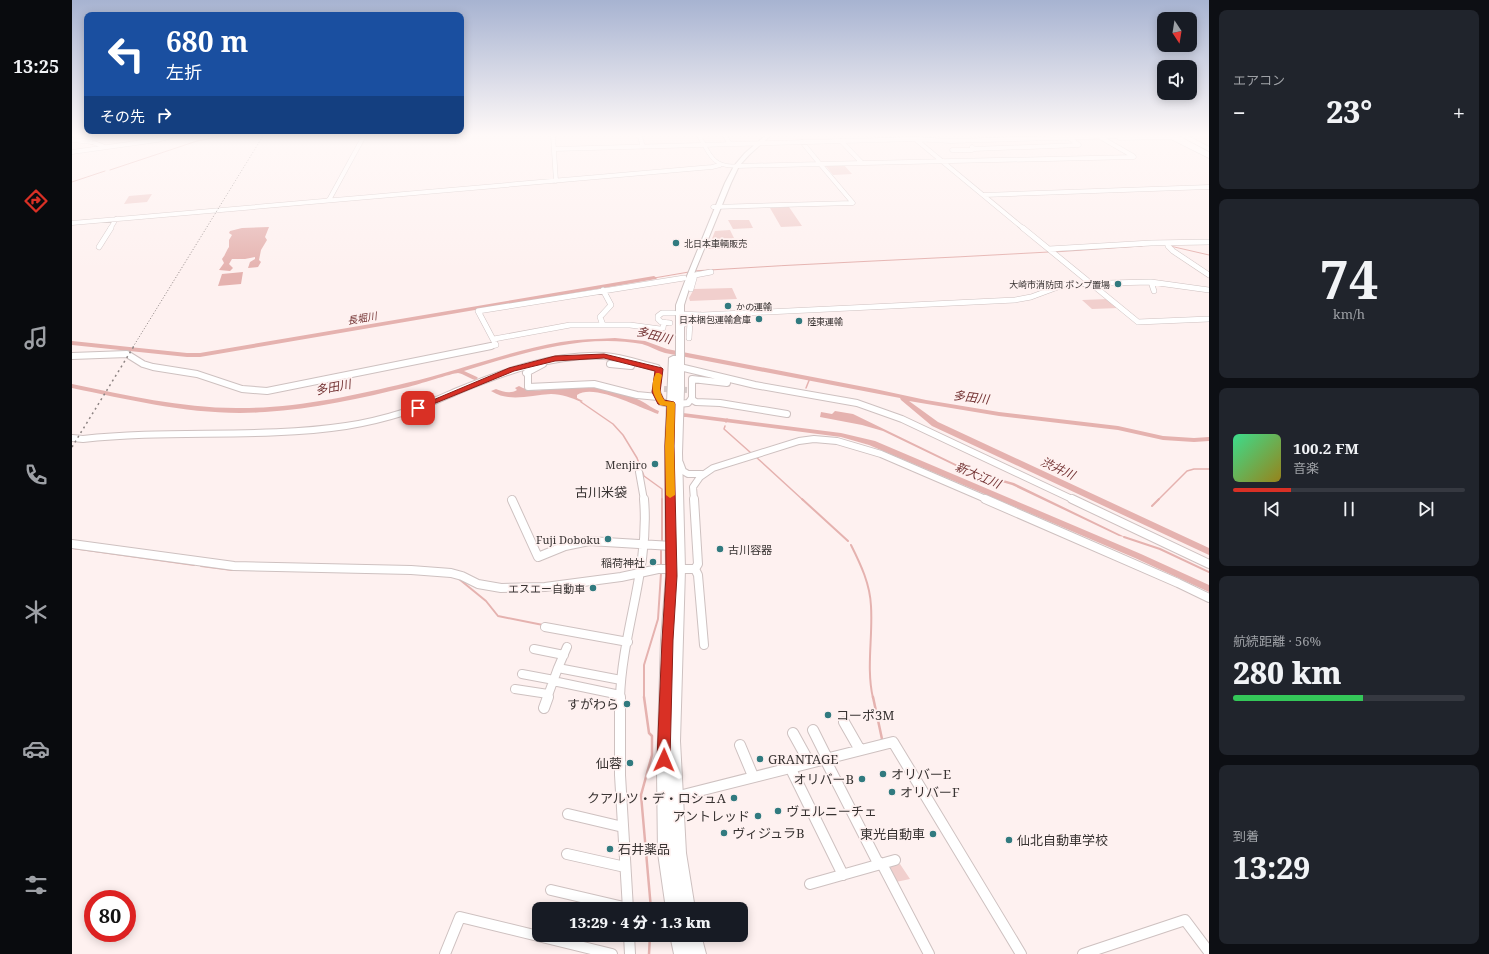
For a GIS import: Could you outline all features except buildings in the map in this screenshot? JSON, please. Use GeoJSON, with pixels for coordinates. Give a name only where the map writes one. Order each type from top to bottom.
{"type":"FeatureCollection","features":[{"type":"Feature","properties":{"kind":"highway"},"geometry":{"type":"LineString","coordinates":[[686,902],[678,853],[668,569],[665,545],[670,446],[679,363],[676,342],[677,313],[689,276],[728,181]]}},
{"type":"Feature","properties":{"kind":"highway"},"geometry":{"type":"LineString","coordinates":[[673,902],[666,853],[664,772],[668,569],[677,453],[675,404]]}},
{"type":"Feature","properties":{"kind":"highway"},"geometry":{"type":"LineString","coordinates":[[680,942],[683,954]]}},
{"type":"Feature","properties":{"kind":"highway"},"geometry":{"type":"LineString","coordinates":[[694,942],[697,954]]}},
{"type":"Feature","properties":{"kind":"street"},"geometry":{"type":"LineString","coordinates":[[330,200],[340,181]]}},
{"type":"Feature","properties":{"kind":"street"},"geometry":{"type":"LineString","coordinates":[[72,223],[561,181]]}},
{"type":"Feature","properties":{"kind":"street"},"geometry":{"type":"LineString","coordinates":[[716,207],[853,204],[834,181]]}},
{"type":"Feature","properties":{"kind":"street"},"geometry":{"type":"LineString","coordinates":[[967,181],[1138,322],[1209,318]]}},
{"type":"Feature","properties":{"kind":"street"},"geometry":{"type":"LineString","coordinates":[[984,195],[1209,187]]}},
{"type":"Feature","properties":{"kind":"street"},"geometry":{"type":"LineString","coordinates":[[99,247],[116,219]]}},
{"type":"Feature","properties":{"kind":"street"},"geometry":{"type":"LineString","coordinates":[[1168,245],[1209,242]]}},
{"type":"Feature","properties":{"kind":"street"},"geometry":{"type":"LineString","coordinates":[[1051,251],[1162,243],[1168,245],[1209,275]]}},
{"type":"Feature","properties":{"kind":"street"},"geometry":{"type":"LineString","coordinates":[[72,356],[127,354],[135,357],[144,364],[203,375],[240,390],[254,392],[496,345],[478,311],[711,272]]}},
{"type":"Feature","properties":{"kind":"street"},"geometry":{"type":"LineString","coordinates":[[689,276],[690,289]]}},
{"type":"Feature","properties":{"kind":"street"},"geometry":{"type":"LineString","coordinates":[[1151,282],[1154,291]]}},
{"type":"Feature","properties":{"kind":"street"},"geometry":{"type":"LineString","coordinates":[[494,339],[556,327],[630,325],[660,330],[667,323],[658,319],[659,315],[666,313],[703,314],[1015,300],[1031,297],[1063,284],[1151,282],[1209,290]]}},
{"type":"Feature","properties":{"kind":"street"},"geometry":{"type":"LineString","coordinates":[[603,290],[610,305],[600,317],[603,325]]}},
{"type":"Feature","properties":{"kind":"street"},"geometry":{"type":"LineString","coordinates":[[684,324],[690,322],[694,317],[703,314]]}},
{"type":"Feature","properties":{"kind":"street"},"geometry":{"type":"LineString","coordinates":[[689,338],[690,322]]}},
{"type":"Feature","properties":{"kind":"street"},"geometry":{"type":"LineString","coordinates":[[72,438],[79,440],[159,434],[305,430],[360,424],[388,418],[406,412],[512,369],[555,358],[604,356],[659,369]]}},
{"type":"Feature","properties":{"kind":"street"},"geometry":{"type":"LineString","coordinates":[[555,358],[528,370],[526,373],[528,376],[527,386],[594,384],[637,395],[658,397]]}},
{"type":"Feature","properties":{"kind":"street"},"geometry":{"type":"LineString","coordinates":[[679,363],[755,385]]}},
{"type":"Feature","properties":{"kind":"street"},"geometry":{"type":"LineString","coordinates":[[610,364],[659,369]]}},
{"type":"Feature","properties":{"kind":"street"},"geometry":{"type":"LineString","coordinates":[[659,369],[656,389],[658,397],[662,403],[688,403],[691,399]]}},
{"type":"Feature","properties":{"kind":"street"},"geometry":{"type":"LineString","coordinates":[[691,399],[690,390],[692,378],[755,385],[857,403],[902,419],[1209,564]]}},
{"type":"Feature","properties":{"kind":"street"},"geometry":{"type":"LineString","coordinates":[[656,389],[664,389]]}},
{"type":"Feature","properties":{"kind":"street"},"geometry":{"type":"LineString","coordinates":[[691,399],[696,402],[720,403],[787,414]]}},
{"type":"Feature","properties":{"kind":"street"},"geometry":{"type":"LineString","coordinates":[[677,453],[683,472],[691,476],[702,474],[713,468],[799,441],[822,439],[848,443],[881,454],[1178,582],[1209,598]]}},
{"type":"Feature","properties":{"kind":"street"},"geometry":{"type":"LineString","coordinates":[[628,902],[619,722],[621,680],[642,571],[646,524],[644,489],[639,472]]}},
{"type":"Feature","properties":{"kind":"street"},"geometry":{"type":"LineString","coordinates":[[695,569],[698,564],[693,487],[702,474]]}},
{"type":"Feature","properties":{"kind":"street"},"geometry":{"type":"LineString","coordinates":[[512,500],[538,557],[566,546],[589,541],[665,545]]}},
{"type":"Feature","properties":{"kind":"street"},"geometry":{"type":"LineString","coordinates":[[72,544],[234,566],[411,570],[451,573],[462,576],[478,584],[501,588],[545,587],[621,577],[642,571],[695,569]]}},
{"type":"Feature","properties":{"kind":"street"},"geometry":{"type":"LineString","coordinates":[[695,569],[698,575],[704,645]]}},
{"type":"Feature","properties":{"kind":"street"},"geometry":{"type":"LineString","coordinates":[[545,627],[628,642]]}},
{"type":"Feature","properties":{"kind":"street"},"geometry":{"type":"LineString","coordinates":[[534,649],[565,651],[544,708]]}},
{"type":"Feature","properties":{"kind":"street"},"geometry":{"type":"LineString","coordinates":[[558,668],[621,680]]}},
{"type":"Feature","properties":{"kind":"street"},"geometry":{"type":"LineString","coordinates":[[522,674],[620,695]]}},
{"type":"Feature","properties":{"kind":"street"},"geometry":{"type":"LineString","coordinates":[[516,689],[548,694]]}},
{"type":"Feature","properties":{"kind":"street"},"geometry":{"type":"LineString","coordinates":[[844,722],[860,750]]}},
{"type":"Feature","properties":{"kind":"street"},"geometry":{"type":"LineString","coordinates":[[813,730],[877,861],[882,864],[929,954]]}},
{"type":"Feature","properties":{"kind":"street"},"geometry":{"type":"LineString","coordinates":[[793,733],[809,762]]}},
{"type":"Feature","properties":{"kind":"street"},"geometry":{"type":"LineString","coordinates":[[675,797],[753,776],[893,742],[1021,954]]}},
{"type":"Feature","properties":{"kind":"street"},"geometry":{"type":"LineString","coordinates":[[740,745],[753,776]]}},
{"type":"Feature","properties":{"kind":"street"},"geometry":{"type":"LineString","coordinates":[[790,767],[843,875]]}},
{"type":"Feature","properties":{"kind":"street"},"geometry":{"type":"LineString","coordinates":[[568,814],[623,827]]}},
{"type":"Feature","properties":{"kind":"street"},"geometry":{"type":"LineString","coordinates":[[567,854],[626,867]]}},
{"type":"Feature","properties":{"kind":"street"},"geometry":{"type":"LineString","coordinates":[[810,884],[895,860]]}},
{"type":"Feature","properties":{"kind":"street"},"geometry":{"type":"LineString","coordinates":[[551,890],[602,902]]}},
{"type":"Feature","properties":{"kind":"street"},"geometry":{"type":"LineString","coordinates":[[445,954],[460,917],[612,954]]}},
{"type":"Feature","properties":{"kind":"street"},"geometry":{"type":"LineString","coordinates":[[1083,954],[1185,920],[1209,952]]}},
{"type":"Feature","properties":{"kind":"street"},"geometry":{"type":"LineString","coordinates":[[629,942],[630,954]]}},
{"type":"Feature","properties":{"kind":"shaded area"},"geometry":{"type":"Polygon","coordinates":[[[152,194],[147,202],[124,204],[129,196],[152,194]]]}},
{"type":"Feature","properties":{"kind":"shaded area"},"geometry":{"type":"Polygon","coordinates":[[[789,207],[802,226],[781,227],[770,208],[789,207]]]}},
{"type":"Feature","properties":{"kind":"shaded area"},"geometry":{"type":"Polygon","coordinates":[[[728,220],[749,220],[753,228],[733,229],[728,220]]]}},
{"type":"Feature","properties":{"kind":"shaded area"},"geometry":{"type":"Polygon","coordinates":[[[269,227],[265,237],[267,240],[261,250],[259,260],[261,262],[258,267],[248,268],[250,262],[255,259],[255,257],[232,259],[229,264],[233,268],[230,271],[219,270],[224,263],[222,259],[229,247],[229,240],[232,235],[229,233],[230,231],[242,228],[269,227]]]}},
{"type":"Feature","properties":{"kind":"shaded area"},"geometry":{"type":"Polygon","coordinates":[[[730,230],[739,248],[708,249],[715,231],[730,230]]]}},
{"type":"Feature","properties":{"kind":"shaded area"},"geometry":{"type":"Polygon","coordinates":[[[243,272],[241,284],[218,286],[222,274],[243,272]]]}},
{"type":"Feature","properties":{"kind":"shaded area"},"geometry":{"type":"Polygon","coordinates":[[[732,288],[737,299],[690,301],[689,298],[694,289],[732,288]]]}},
{"type":"Feature","properties":{"kind":"shaded area"},"geometry":{"type":"Polygon","coordinates":[[[1108,299],[1119,308],[1092,309],[1082,300],[1108,299]]]}},
{"type":"Feature","properties":{"kind":"shaded area"},"geometry":{"type":"Polygon","coordinates":[[[519,386],[530,390],[568,387],[603,388],[629,395],[659,411],[658,414],[617,398],[594,392],[585,392],[577,395],[577,398],[583,401],[581,402],[567,396],[555,394],[505,397],[491,391],[496,389],[504,392],[512,392],[517,390],[515,388],[519,386]]]}},
{"type":"Feature","properties":{"kind":"shaded area"},"geometry":{"type":"Polygon","coordinates":[[[835,411],[853,414],[968,470],[1014,483],[1125,537],[1119,536],[1012,485],[968,472],[883,431],[862,425],[820,417],[821,412],[832,414],[835,411]]]}},
{"type":"Feature","properties":{"kind":"shaded area"},"geometry":{"type":"Polygon","coordinates":[[[900,864],[910,879],[896,882],[889,871],[891,866],[900,864]]]}},
{"type":"Feature","properties":{"kind":"waterway"},"geometry":{"type":"LineString","coordinates":[[72,182],[76,181]]}},
{"type":"Feature","properties":{"kind":"waterway"},"geometry":{"type":"LineString","coordinates":[[1054,252],[1142,246]]}},
{"type":"Feature","properties":{"kind":"waterway"},"geometry":{"type":"LineString","coordinates":[[1170,246],[1209,255]]}},
{"type":"Feature","properties":{"kind":"waterway"},"geometry":{"type":"LineString","coordinates":[[693,271],[1049,252]]}},
{"type":"Feature","properties":{"kind":"waterway"},"geometry":{"type":"LineString","coordinates":[[654,278],[689,272]]}},
{"type":"Feature","properties":{"kind":"waterway","name":"長堀川"},"geometry":{"type":"LineString","coordinates":[[72,343],[187,355],[200,355],[654,278]]}},
{"type":"Feature","properties":{"kind":"waterway","name":"多田川"},"geometry":{"type":"LineString","coordinates":[[72,386],[181,406],[208,409],[264,410],[321,402],[408,385],[510,355],[536,349],[562,344],[615,340],[645,343],[665,351],[926,402],[999,414],[1118,428],[1163,438],[1194,440],[1209,439]]}},
{"type":"Feature","properties":{"kind":"waterway"},"geometry":{"type":"LineString","coordinates":[[458,371],[475,378]]}},
{"type":"Feature","properties":{"kind":"waterway"},"geometry":{"type":"LineString","coordinates":[[806,388],[810,378]]}},
{"type":"Feature","properties":{"kind":"waterway","name":"渋井川"},"geometry":{"type":"LineString","coordinates":[[903,399],[935,424],[1209,552]]}},
{"type":"Feature","properties":{"kind":"waterway"},"geometry":{"type":"LineString","coordinates":[[581,402],[613,424],[623,435],[637,458],[644,476],[662,489],[662,543]]}},
{"type":"Feature","properties":{"kind":"waterway","name":"新大江川"},"geometry":{"type":"LineString","coordinates":[[686,415],[841,435],[872,443],[1138,556],[1209,589]]}},
{"type":"Feature","properties":{"kind":"waterway"},"geometry":{"type":"LineString","coordinates":[[725,426],[724,429],[751,453]]}},
{"type":"Feature","properties":{"kind":"waterway"},"geometry":{"type":"LineString","coordinates":[[756,457],[803,500]]}},
{"type":"Feature","properties":{"kind":"waterway"},"geometry":{"type":"LineString","coordinates":[[1152,506],[1187,471],[1194,469],[1209,469]]}},
{"type":"Feature","properties":{"kind":"waterway"},"geometry":{"type":"LineString","coordinates":[[802,499],[848,541]]}},
{"type":"Feature","properties":{"kind":"waterway"},"geometry":{"type":"LineString","coordinates":[[1124,537],[1160,549],[1209,572]]}},
{"type":"Feature","properties":{"kind":"waterway"},"geometry":{"type":"LineString","coordinates":[[851,545],[869,590],[871,618],[870,675],[873,698]]}},
{"type":"Feature","properties":{"kind":"waterway"},"geometry":{"type":"LineString","coordinates":[[72,548],[194,565]]}},
{"type":"Feature","properties":{"kind":"waterway"},"geometry":{"type":"LineString","coordinates":[[661,549],[661,567]]}},
{"type":"Feature","properties":{"kind":"waterway"},"geometry":{"type":"LineString","coordinates":[[201,566],[232,570]]}},
{"type":"Feature","properties":{"kind":"waterway"},"geometry":{"type":"LineString","coordinates":[[644,697],[644,665],[658,619],[661,573]]}},
{"type":"Feature","properties":{"kind":"waterway"},"geometry":{"type":"LineString","coordinates":[[459,579],[486,601],[498,616],[543,625]]}},
{"type":"Feature","properties":{"kind":"waterway"},"geometry":{"type":"LineString","coordinates":[[644,697],[649,733],[652,736],[652,755],[641,795],[650,902]]}},
{"type":"Feature","properties":{"kind":"waterway"},"geometry":{"type":"LineString","coordinates":[[873,697],[882,739]]}},
{"type":"Feature","properties":{"kind":"waterway"},"geometry":{"type":"LineString","coordinates":[[649,954],[650,942]]}},
{"type":"Feature","properties":{"kind":"tunnel"},"geometry":{"type":"LineString","coordinates":[[664,389],[687,390]]}},
{"type":"Feature","properties":{"kind":"railway"},"geometry":{"type":"LineString","coordinates":[[133,347],[236,181]]}},
{"type":"Feature","properties":{"kind":"railway"},"geometry":{"type":"LineString","coordinates":[[72,447],[134,346]]}},
{"type":"Feature","properties":{"kind":"slow traffic"},"geometry":{"type":"LineString","coordinates":[[659,375],[656,389],[658,397],[662,403],[671,404],[670,495]]}},
{"type":"Feature","properties":{"kind":"place","name":"北日本車輌販売"},"geometry":{"type":"Point","coordinates":[676,243]}},
{"type":"Feature","properties":{"kind":"place","name":"大崎市消防団 ポンプ置場"},"geometry":{"type":"Point","coordinates":[1118,284]}},
{"type":"Feature","properties":{"kind":"place","name":"かの運輸"},"geometry":{"type":"Point","coordinates":[728,306]}},
{"type":"Feature","properties":{"kind":"place","name":"日本梱包運輸倉庫"},"geometry":{"type":"Point","coordinates":[759,319]}},
{"type":"Feature","properties":{"kind":"place","name":"陸東運輸"},"geometry":{"type":"Point","coordinates":[799,321]}},
{"type":"Feature","properties":{"kind":"place","name":"Menjiro"},"geometry":{"type":"Point","coordinates":[655,464]}},
{"type":"Feature","properties":{"kind":"place","name":"Fuji Doboku"},"geometry":{"type":"Point","coordinates":[608,539]}},
{"type":"Feature","properties":{"kind":"place","name":"古川容器"},"geometry":{"type":"Point","coordinates":[720,549]}},
{"type":"Feature","properties":{"kind":"place","name":"稲荷神社"},"geometry":{"type":"Point","coordinates":[653,562]}},
{"type":"Feature","properties":{"kind":"place","name":"エスエー自動車"},"geometry":{"type":"Point","coordinates":[593,588]}},
{"type":"Feature","properties":{"kind":"place","name":"すがわら"},"geometry":{"type":"Point","coordinates":[627,704]}},
{"type":"Feature","properties":{"kind":"place","name":"コーポ3M"},"geometry":{"type":"Point","coordinates":[828,715]}},
{"type":"Feature","properties":{"kind":"place","name":"GRANTAGE"},"geometry":{"type":"Point","coordinates":[760,759]}},
{"type":"Feature","properties":{"kind":"place","name":"仙蓉"},"geometry":{"type":"Point","coordinates":[630,763]}},
{"type":"Feature","properties":{"kind":"place","name":"オリバーE"},"geometry":{"type":"Point","coordinates":[883,774]}},
{"type":"Feature","properties":{"kind":"place","name":"オリバーB"},"geometry":{"type":"Point","coordinates":[862,779]}},
{"type":"Feature","properties":{"kind":"place","name":"オリバーF"},"geometry":{"type":"Point","coordinates":[892,792]}},
{"type":"Feature","properties":{"kind":"place","name":"クアルツ・デ・ロシュA"},"geometry":{"type":"Point","coordinates":[734,798]}},
{"type":"Feature","properties":{"kind":"place","name":"ヴェルニーチェ"},"geometry":{"type":"Point","coordinates":[778,811]}},
{"type":"Feature","properties":{"kind":"place","name":"アントレッド"},"geometry":{"type":"Point","coordinates":[758,816]}},
{"type":"Feature","properties":{"kind":"place","name":"ヴィジュラB"},"geometry":{"type":"Point","coordinates":[724,833]}},
{"type":"Feature","properties":{"kind":"place","name":"東光自動車"},"geometry":{"type":"Point","coordinates":[933,834]}},
{"type":"Feature","properties":{"kind":"place","name":"仙北自動車学校"},"geometry":{"type":"Point","coordinates":[1009,840]}},
{"type":"Feature","properties":{"kind":"place","name":"石井薬品"},"geometry":{"type":"Point","coordinates":[610,849]}},
{"type":"Feature","properties":{"kind":"district","name":"古川米袋"},"geometry":{"type":"Point","coordinates":[601,492]}},
{"type":"Feature","properties":{"kind":"route"},"geometry":{"type":"LineString","coordinates":[[418,408],[512,369],[526,364],[555,358],[604,356],[659,369],[656,392],[662,403],[671,404],[670,446],[672,576],[667,640],[664,760]]}}]}
